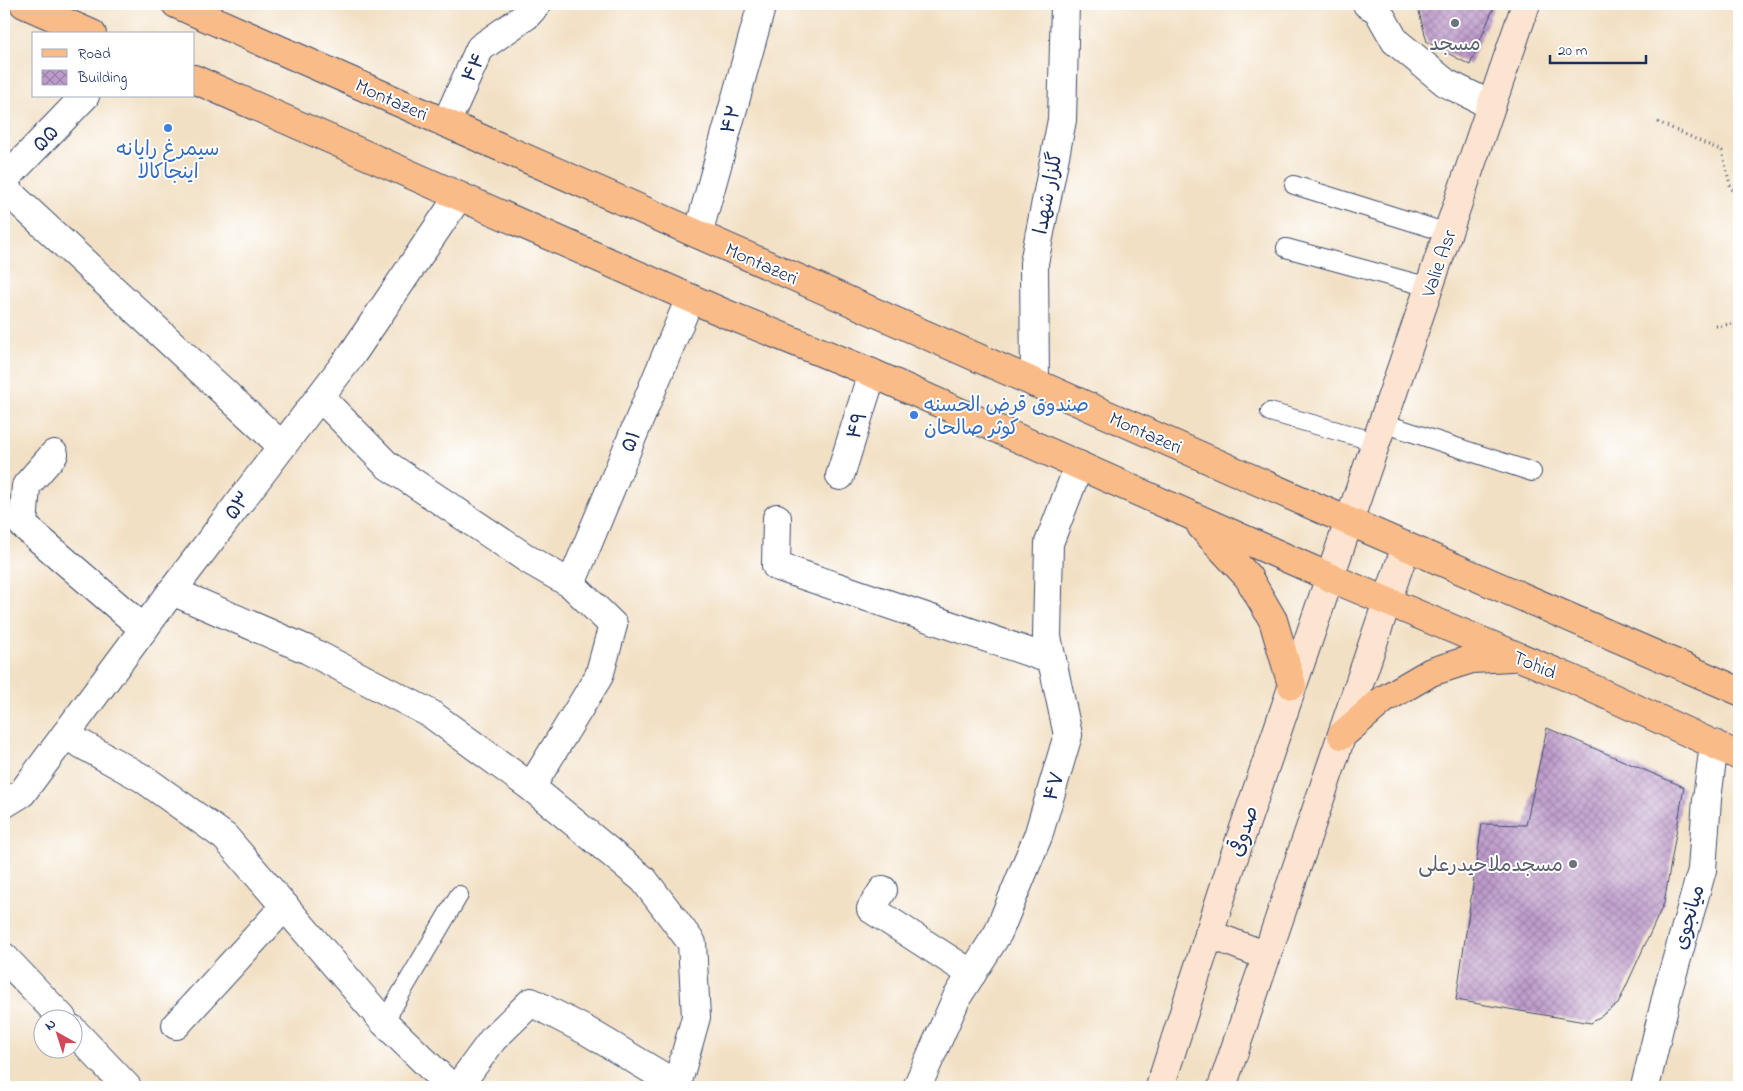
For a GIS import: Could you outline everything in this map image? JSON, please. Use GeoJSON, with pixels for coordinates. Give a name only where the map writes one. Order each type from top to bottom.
{"type":"FeatureCollection","features":[{"type":"Feature","properties":{"kind":"main road"},"geometry":{"type":"LineString","coordinates":[[24,4],[87,32]]}},
{"type":"Feature","properties":{"kind":"main road","name":"Montazeri"},"geometry":{"type":"LineString","coordinates":[[178,4],[1348,522]]}},
{"type":"Feature","properties":{"kind":"main road","name":"Valie Asr"},"geometry":{"type":"LineString","coordinates":[[1329,576],[1526,4]]}},
{"type":"Feature","properties":{"kind":"main road"},"geometry":{"type":"LineString","coordinates":[[195,79],[690,298],[872,373],[1329,576]]}},
{"type":"Feature","properties":{"kind":"main road"},"geometry":{"type":"LineString","coordinates":[[1190,514],[1224,548],[1248,576],[1274,620],[1292,685]]}},
{"type":"Feature","properties":{"kind":"main road"},"geometry":{"type":"LineString","coordinates":[[1348,522],[1739,691]]}},
{"type":"Feature","properties":{"kind":"main road"},"geometry":{"type":"LineString","coordinates":[[1222,1087],[1406,546]]}},
{"type":"Feature","properties":{"kind":"main road","name":"Tohid"},"geometry":{"type":"LineString","coordinates":[[1329,576],[1572,680],[1739,756]]}},
{"type":"Feature","properties":{"kind":"main road","name":"صدوقی"},"geometry":{"type":"LineString","coordinates":[[1160,1087],[1209,934],[1329,576]]}},
{"type":"Feature","properties":{"kind":"main road"},"geometry":{"type":"LineString","coordinates":[[1342,735],[1383,700],[1432,672],[1472,659],[1517,656]]}},
{"type":"Feature","properties":{"kind":"main road"},"geometry":{"type":"LineString","coordinates":[[1209,934],[1267,956]]}},
{"type":"Feature","properties":{"kind":"street","name":"۴۴"},"geometry":{"type":"LineString","coordinates":[[446,123],[480,48],[526,16],[538,4]]}},
{"type":"Feature","properties":{"kind":"street","name":"۴۲"},"geometry":{"type":"LineString","coordinates":[[698,234],[762,4]]}},
{"type":"Feature","properties":{"kind":"street","name":"گلزار شهدا"},"geometry":{"type":"LineString","coordinates":[[1035,383],[1034,263],[1062,120],[1065,4]]}},
{"type":"Feature","properties":{"kind":"street"},"geometry":{"type":"LineString","coordinates":[[1374,6],[1396,40],[1438,77],[1446,83],[1491,105]]}},
{"type":"Feature","properties":{"kind":"street","name":"۵۵"},"geometry":{"type":"LineString","coordinates":[[4,180],[83,98]]}},
{"type":"Feature","properties":{"kind":"street"},"geometry":{"type":"LineString","coordinates":[[4,188],[282,446]]}},
{"type":"Feature","properties":{"kind":"street","name":"۵۳"},"geometry":{"type":"LineString","coordinates":[[4,804],[22,793],[353,353],[459,196]]}},
{"type":"Feature","properties":{"kind":"street","name":"۵۱"},"geometry":{"type":"LineString","coordinates":[[571,584],[690,298]]}},
{"type":"Feature","properties":{"kind":"street","name":"۴۹"},"geometry":{"type":"LineString","coordinates":[[840,476],[872,373]]}},
{"type":"Feature","properties":{"kind":"street"},"geometry":{"type":"LineString","coordinates":[[320,397],[387,465],[529,560],[571,584],[613,625],[599,676],[530,788]]}},
{"type":"Feature","properties":{"kind":"street"},"geometry":{"type":"LineString","coordinates":[[54,454],[26,486],[23,525],[144,629]]}},
{"type":"Feature","properties":{"kind":"street","name":"۴۷"},"geometry":{"type":"LineString","coordinates":[[917,1087],[957,997],[998,933],[1038,836],[1068,735],[1047,636],[1049,543],[1078,465]]}},
{"type":"Feature","properties":{"kind":"street"},"geometry":{"type":"LineString","coordinates":[[777,518],[776,566],[1052,660]]}},
{"type":"Feature","properties":{"kind":"street"},"geometry":{"type":"LineString","coordinates":[[65,734],[144,779],[225,837],[384,1022],[445,1084],[532,1002],[587,1031],[677,1085],[696,1017],[692,943],[644,880],[530,788],[432,714],[308,650],[172,592]]}},
{"type":"Feature","properties":{"kind":"street","name":"میانجوی"},"geometry":{"type":"LineString","coordinates":[[1645,1087],[1668,990],[1702,870],[1714,744]]}},
{"type":"Feature","properties":{"kind":"street"},"geometry":{"type":"LineString","coordinates":[[883,890],[871,909],[972,974]]}},
{"type":"Feature","properties":{"kind":"street"},"geometry":{"type":"LineString","coordinates":[[176,1025],[285,906]]}},
{"type":"Feature","properties":{"kind":"street"},"geometry":{"type":"LineString","coordinates":[[4,957],[52,1008]]}},
{"type":"Feature","properties":{"kind":"street"},"geometry":{"type":"LineString","coordinates":[[82,1040],[127,1087]]}},
{"type":"Feature","properties":{"kind":"lane"},"geometry":{"type":"LineString","coordinates":[[1294,185],[1448,233]]}},
{"type":"Feature","properties":{"kind":"lane"},"geometry":{"type":"LineString","coordinates":[[1286,248],[1429,287]]}},
{"type":"Feature","properties":{"kind":"lane"},"geometry":{"type":"LineString","coordinates":[[1270,412],[1379,433],[1532,472]]}},
{"type":"Feature","properties":{"kind":"lane"},"geometry":{"type":"LineString","coordinates":[[384,1022],[459,895]]}},
{"type":"Feature","properties":{"kind":"path"},"geometry":{"type":"LineString","coordinates":[[1658,122],[1722,151],[1731,189],[1739,193]]}},
{"type":"Feature","properties":{"kind":"path"},"geometry":{"type":"LineString","coordinates":[[1716,326],[1739,323]]}},
{"type":"Feature","properties":{"kind":"building","name":"مسجد"},"geometry":{"type":"Polygon","coordinates":[[[1417,4],[1495,4],[1470,65],[1427,42],[1417,4]]]}},
{"type":"Feature","properties":{"kind":"building","name":"مسجدملاحیدرعلی"},"geometry":{"type":"Polygon","coordinates":[[[1547,728],[1684,787],[1664,903],[1618,1004],[1591,1023],[1456,1000],[1482,824],[1526,825],[1547,728]]]}},
{"type":"Feature","properties":{"kind":"place","name":"مسجد"},"geometry":{"type":"Point","coordinates":[1455,23]}},
{"type":"Feature","properties":{"kind":"place","name":"سیمرغ رایانه اینجاکالا"},"geometry":{"type":"Point","coordinates":[168,128]}},
{"type":"Feature","properties":{"kind":"place","name":"صندوق قرض الحسنه کوثر صالحان"},"geometry":{"type":"Point","coordinates":[914,415]}},
{"type":"Feature","properties":{"kind":"place","name":"مسجدملاحیدرعلی"},"geometry":{"type":"Point","coordinates":[1573,864]}}]}
